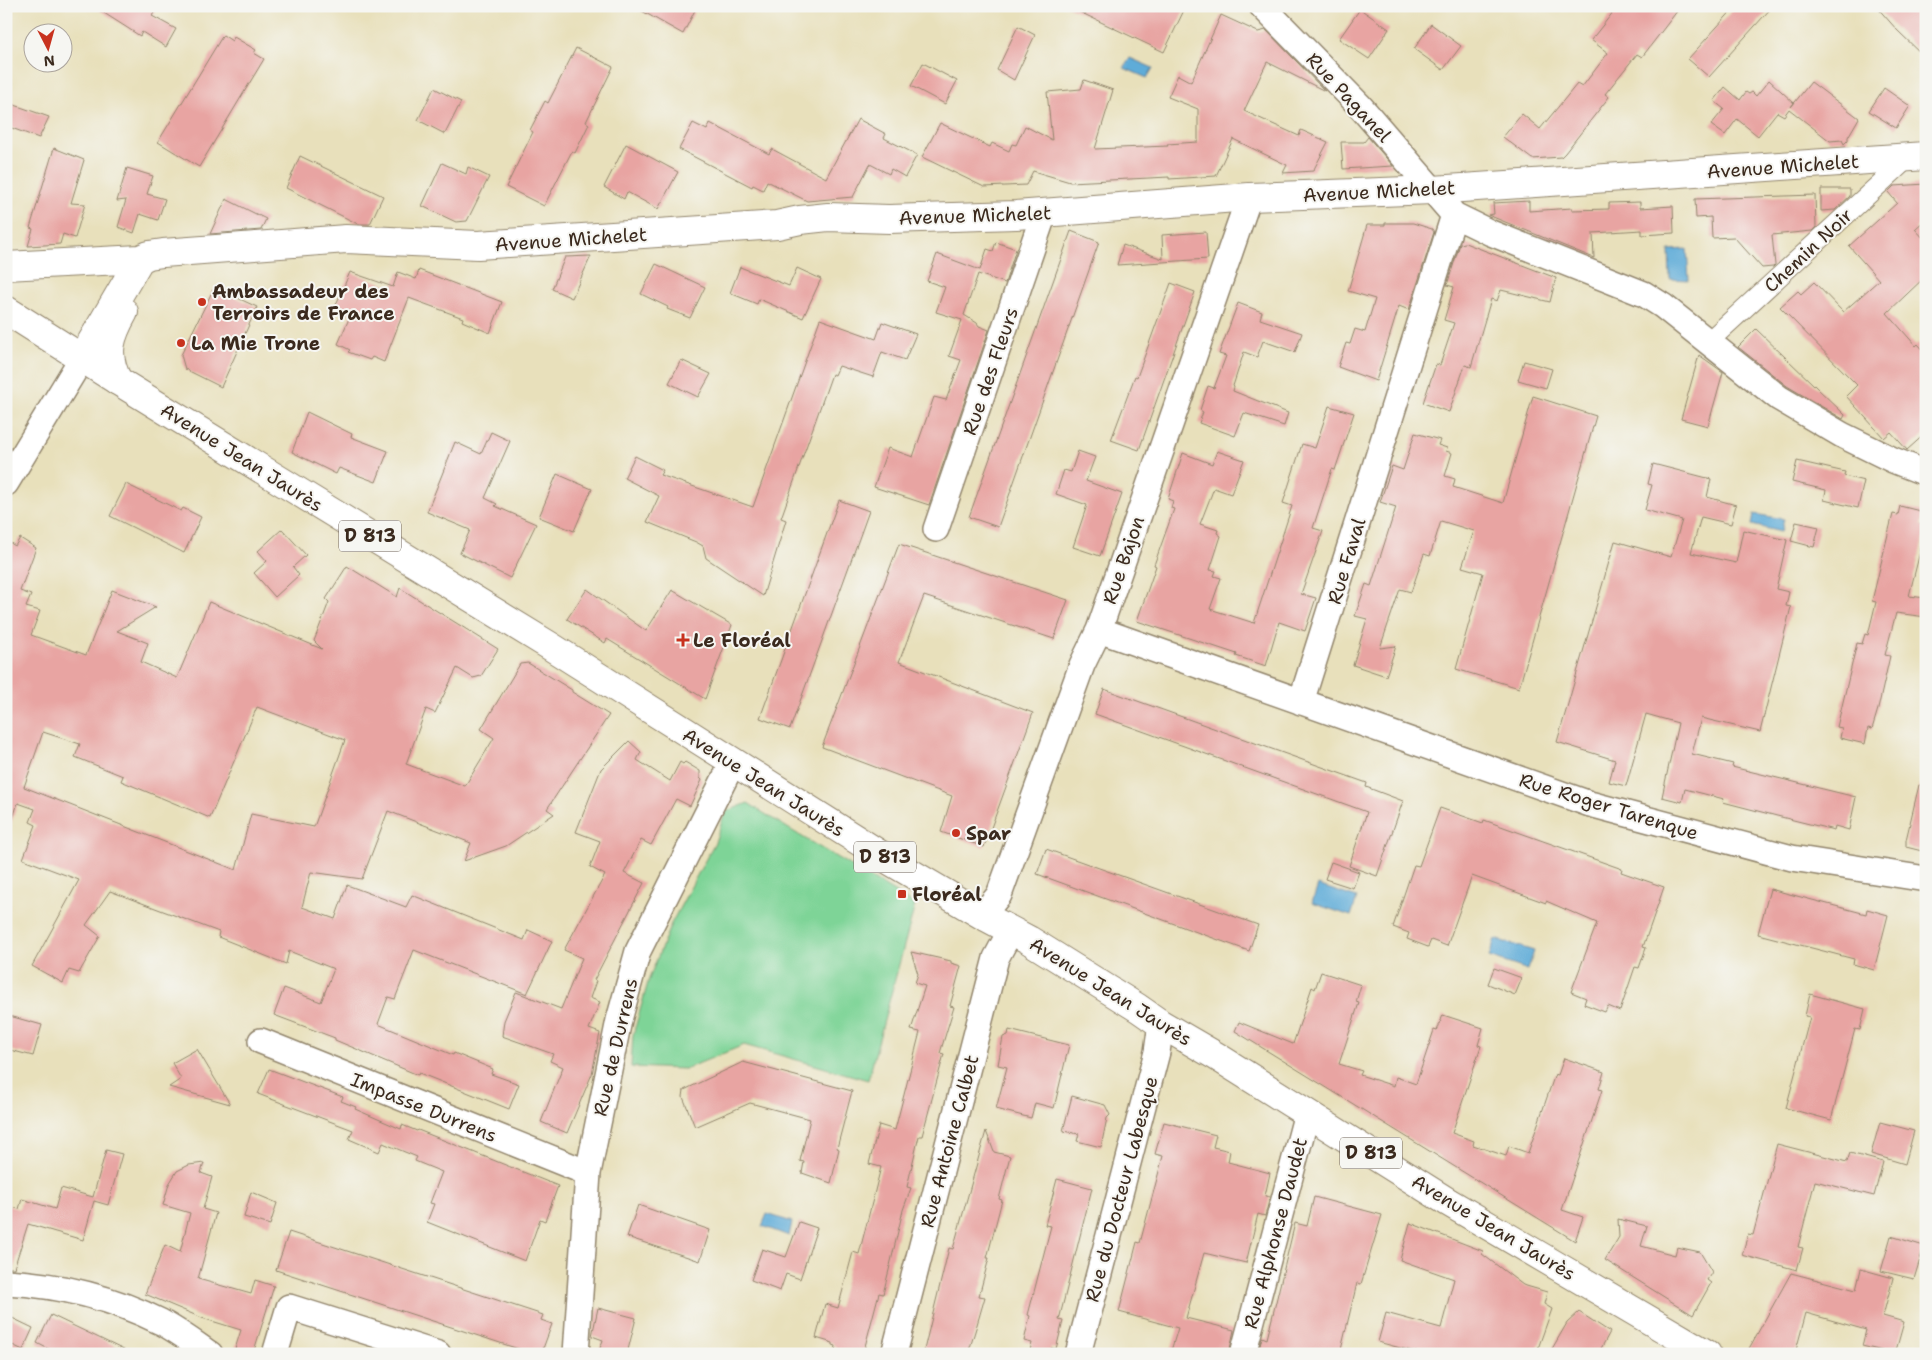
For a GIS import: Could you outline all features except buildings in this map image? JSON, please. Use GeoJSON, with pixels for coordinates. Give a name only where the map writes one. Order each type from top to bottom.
{"type":"FeatureCollection","features":[{"type":"Feature","properties":{"kind":"street","name":"Rue Paganel"},"geometry":{"type":"LineString","coordinates":[[1262,6],[1359,105],[1454,215]]}},
{"type":"Feature","properties":{"kind":"street","name":"Avenue Michelet"},"geometry":{"type":"LineString","coordinates":[[6,266],[140,259],[149,255],[163,253],[307,241],[346,239],[478,245],[777,225],[828,217],[889,219],[1044,213],[1249,198],[1433,190],[1917,157]]}},
{"type":"Feature","properties":{"kind":"street","name":"Chemin Noir"},"geometry":{"type":"LineString","coordinates":[[1708,342],[1917,157]]}},
{"type":"Feature","properties":{"kind":"street","name":"Rue Bajon"},"geometry":{"type":"LineString","coordinates":[[982,915],[999,896],[1082,665],[1098,630],[1249,198]]}},
{"type":"Feature","properties":{"kind":"street","name":"Rue des Fleurs"},"geometry":{"type":"LineString","coordinates":[[936,529],[1044,213]]}},
{"type":"Feature","properties":{"kind":"street"},"geometry":{"type":"LineString","coordinates":[[1454,215],[1491,233],[1644,294],[1779,398],[1842,434],[1921,465]]}},
{"type":"Feature","properties":{"kind":"street","name":"Rue Faval"},"geometry":{"type":"LineString","coordinates":[[1301,702],[1454,215]]}},
{"type":"Feature","properties":{"kind":"street"},"geometry":{"type":"LineString","coordinates":[[118,381],[114,374],[109,346],[114,331],[144,279],[154,271],[168,267],[366,248],[395,242]]}},
{"type":"Feature","properties":{"kind":"street"},"geometry":{"type":"LineString","coordinates":[[6,483],[140,259]]}},
{"type":"Feature","properties":{"kind":"street","name":"Avenue Jean Jaurès"},"geometry":{"type":"LineString","coordinates":[[6,310],[118,381],[550,646],[892,862],[1011,930],[1448,1202],[1707,1354]]}},
{"type":"Feature","properties":{"kind":"street"},"geometry":{"type":"LineString","coordinates":[[1098,630],[1301,702]]}},
{"type":"Feature","properties":{"kind":"street","name":"Rue Roger Tarenque"},"geometry":{"type":"LineString","coordinates":[[1301,702],[1590,804],[1792,858],[1926,879]]}},
{"type":"Feature","properties":{"kind":"street","name":"Rue de Durrens"},"geometry":{"type":"LineString","coordinates":[[576,1354],[588,1173],[619,1020],[638,951],[733,762]]}},
{"type":"Feature","properties":{"kind":"street","name":"Rue Antoine Calbet"},"geometry":{"type":"LineString","coordinates":[[894,1354],[996,958],[1011,930]]}},
{"type":"Feature","properties":{"kind":"street","name":"Rue du Docteur Labesque"},"geometry":{"type":"LineString","coordinates":[[1078,1354],[1157,1052],[1161,1024]]}},
{"type":"Feature","properties":{"kind":"street","name":"Impasse Durrens"},"geometry":{"type":"LineString","coordinates":[[261,1041],[588,1173]]}},
{"type":"Feature","properties":{"kind":"street","name":"Rue Alphonse Daudet"},"geometry":{"type":"LineString","coordinates":[[1243,1354],[1307,1113]]}},
{"type":"Feature","properties":{"kind":"street"},"geometry":{"type":"LineString","coordinates":[[6,1282],[66,1288],[94,1296],[162,1323],[207,1353]]}},
{"type":"Feature","properties":{"kind":"street"},"geometry":{"type":"LineString","coordinates":[[275,1354],[289,1307],[438,1354]]}},
{"type":"Feature","properties":{"kind":"green space"},"geometry":{"type":"Polygon","coordinates":[[[748,803],[915,905],[868,1080],[744,1045],[685,1069],[631,1067],[633,1035],[649,979],[671,924],[715,842],[725,812],[748,803]]]}},
{"type":"Feature","properties":{"kind":"water"},"geometry":{"type":"Polygon","coordinates":[[[1130,58],[1153,68],[1147,78],[1124,68],[1130,58]]]}},
{"type":"Feature","properties":{"kind":"water"},"geometry":{"type":"Polygon","coordinates":[[[1687,249],[1689,280],[1670,279],[1669,250],[1687,249]]]}},
{"type":"Feature","properties":{"kind":"water"},"geometry":{"type":"Polygon","coordinates":[[[1754,514],[1784,519],[1781,532],[1752,525],[1754,514]]]}},
{"type":"Feature","properties":{"kind":"water"},"geometry":{"type":"Polygon","coordinates":[[[1318,885],[1357,898],[1351,916],[1312,903],[1318,885]]]}},
{"type":"Feature","properties":{"kind":"water"},"geometry":{"type":"Polygon","coordinates":[[[1495,939],[1534,951],[1528,970],[1489,957],[1495,939]]]}},
{"type":"Feature","properties":{"kind":"water"},"geometry":{"type":"Polygon","coordinates":[[[767,1214],[792,1222],[789,1236],[762,1226],[767,1214]]]}},
{"type":"Feature","properties":{"kind":"place","name":"Ambassadeur des Terroirs de France"},"geometry":{"type":"Point","coordinates":[202,302]}},
{"type":"Feature","properties":{"kind":"place","name":"La Mie Trone"},"geometry":{"type":"Point","coordinates":[181,343]}},
{"type":"Feature","properties":{"kind":"place","name":"Le Floréal"},"geometry":{"type":"Point","coordinates":[683,640]}},
{"type":"Feature","properties":{"kind":"place","name":"Spar"},"geometry":{"type":"Point","coordinates":[956,833]}},
{"type":"Feature","properties":{"kind":"place","name":"Floréal"},"geometry":{"type":"Point","coordinates":[902,894]}}]}
